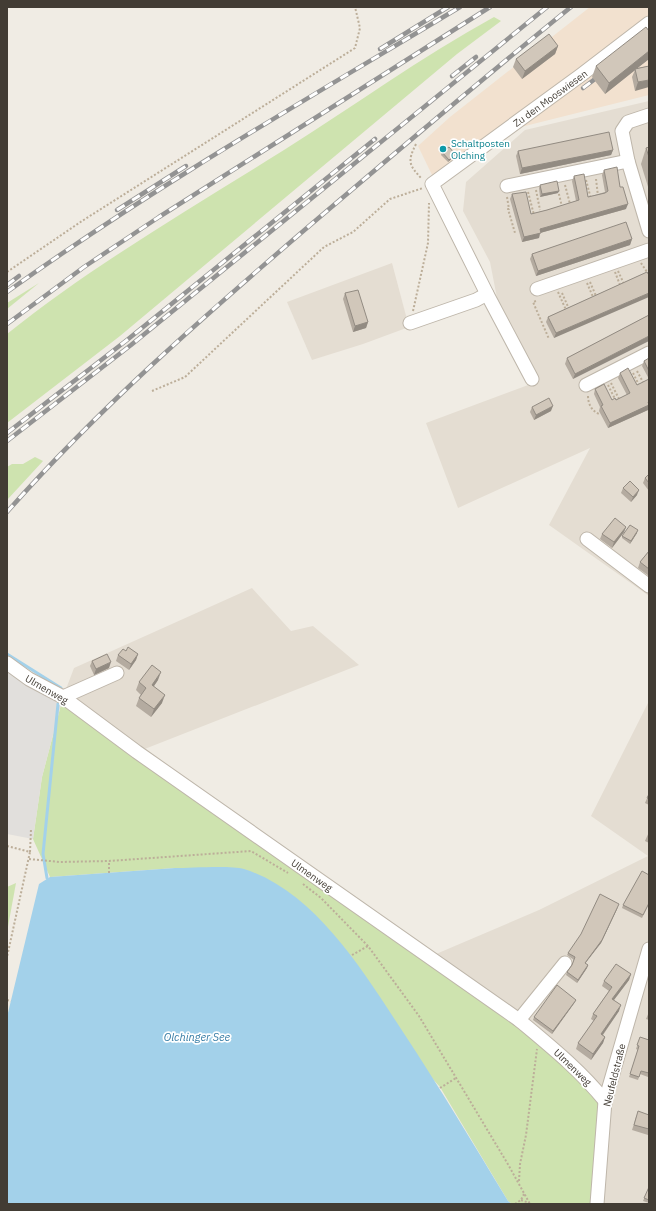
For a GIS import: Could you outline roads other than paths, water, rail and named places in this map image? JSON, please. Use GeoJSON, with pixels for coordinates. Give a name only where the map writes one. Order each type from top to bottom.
{"type":"FeatureCollection","features":[{"type":"Feature","properties":{"kind":"street","name":"Zu den Mooswiesen"},"geometry":{"type":"LineString","coordinates":[[487,294],[432,184],[581,75],[649,23]]}},
{"type":"Feature","properties":{"kind":"street"},"geometry":{"type":"LineString","coordinates":[[649,115],[628,122],[622,131],[628,161],[649,231]]}},
{"type":"Feature","properties":{"kind":"street"},"geometry":{"type":"LineString","coordinates":[[507,186],[628,161]]}},
{"type":"Feature","properties":{"kind":"street"},"geometry":{"type":"LineString","coordinates":[[537,289],[649,250]]}},
{"type":"Feature","properties":{"kind":"street"},"geometry":{"type":"LineString","coordinates":[[410,323],[476,300],[487,294],[532,379]]}},
{"type":"Feature","properties":{"kind":"street"},"geometry":{"type":"LineString","coordinates":[[586,385],[649,353]]}},
{"type":"Feature","properties":{"kind":"street"},"geometry":{"type":"LineString","coordinates":[[587,538],[649,586]]}},
{"type":"Feature","properties":{"kind":"street","name":"Ulmenweg"},"geometry":{"type":"LineString","coordinates":[[7,663],[29,680],[63,697],[137,752],[519,1020],[586,1078],[605,1101]]}},
{"type":"Feature","properties":{"kind":"street"},"geometry":{"type":"LineString","coordinates":[[63,697],[117,673]]}},
{"type":"Feature","properties":{"kind":"street","name":"Neufeldstraße"},"geometry":{"type":"LineString","coordinates":[[597,1204],[605,1101],[649,949]]}},
{"type":"Feature","properties":{"kind":"street"},"geometry":{"type":"LineString","coordinates":[[519,1020],[565,963]]}},
{"type":"Feature","properties":{"kind":"water","name":"Olchinger See"},"geometry":{"type":"Polygon","coordinates":[[[220,867],[244,869],[270,880],[294,896],[316,915],[336,937],[372,985],[457,1116],[508,1201],[512,1204],[7,1204],[7,1017],[39,884],[50,877],[175,868],[220,867]]]}},
{"type":"Feature","properties":{"kind":"waterway"},"geometry":{"type":"LineString","coordinates":[[7,654],[61,688]]}},
{"type":"Feature","properties":{"kind":"waterway"},"geometry":{"type":"LineString","coordinates":[[47,878],[43,854],[58,704]]}},
{"type":"Feature","properties":{"kind":"railway"},"geometry":{"type":"LineString","coordinates":[[380,49],[448,7]]}},
{"type":"Feature","properties":{"kind":"railway"},"geometry":{"type":"LineString","coordinates":[[7,292],[174,180],[460,7]]}},
{"type":"Feature","properties":{"kind":"railway"},"geometry":{"type":"LineString","coordinates":[[7,324],[84,267],[159,217],[490,7]]}},
{"type":"Feature","properties":{"kind":"railway"},"geometry":{"type":"LineString","coordinates":[[7,441],[131,345],[547,7]]}},
{"type":"Feature","properties":{"kind":"railway"},"geometry":{"type":"LineString","coordinates":[[7,512],[78,436],[191,329],[373,172],[571,7]]}},
{"type":"Feature","properties":{"kind":"railway"},"geometry":{"type":"LineString","coordinates":[[452,76],[476,57]]}},
{"type":"Feature","properties":{"kind":"railway"},"geometry":{"type":"LineString","coordinates":[[583,88],[603,73]]}},
{"type":"Feature","properties":{"kind":"railway"},"geometry":{"type":"LineString","coordinates":[[7,433],[127,340],[375,139]]}},
{"type":"Feature","properties":{"kind":"railway"},"geometry":{"type":"LineString","coordinates":[[117,210],[186,166]]}},
{"type":"Feature","properties":{"kind":"railway"},"geometry":{"type":"LineString","coordinates":[[7,285],[19,276]]}},
{"type":"Feature","properties":{"kind":"place","name":"Schaltposten Olching"},"geometry":{"type":"Point","coordinates":[443,149]}}]}
